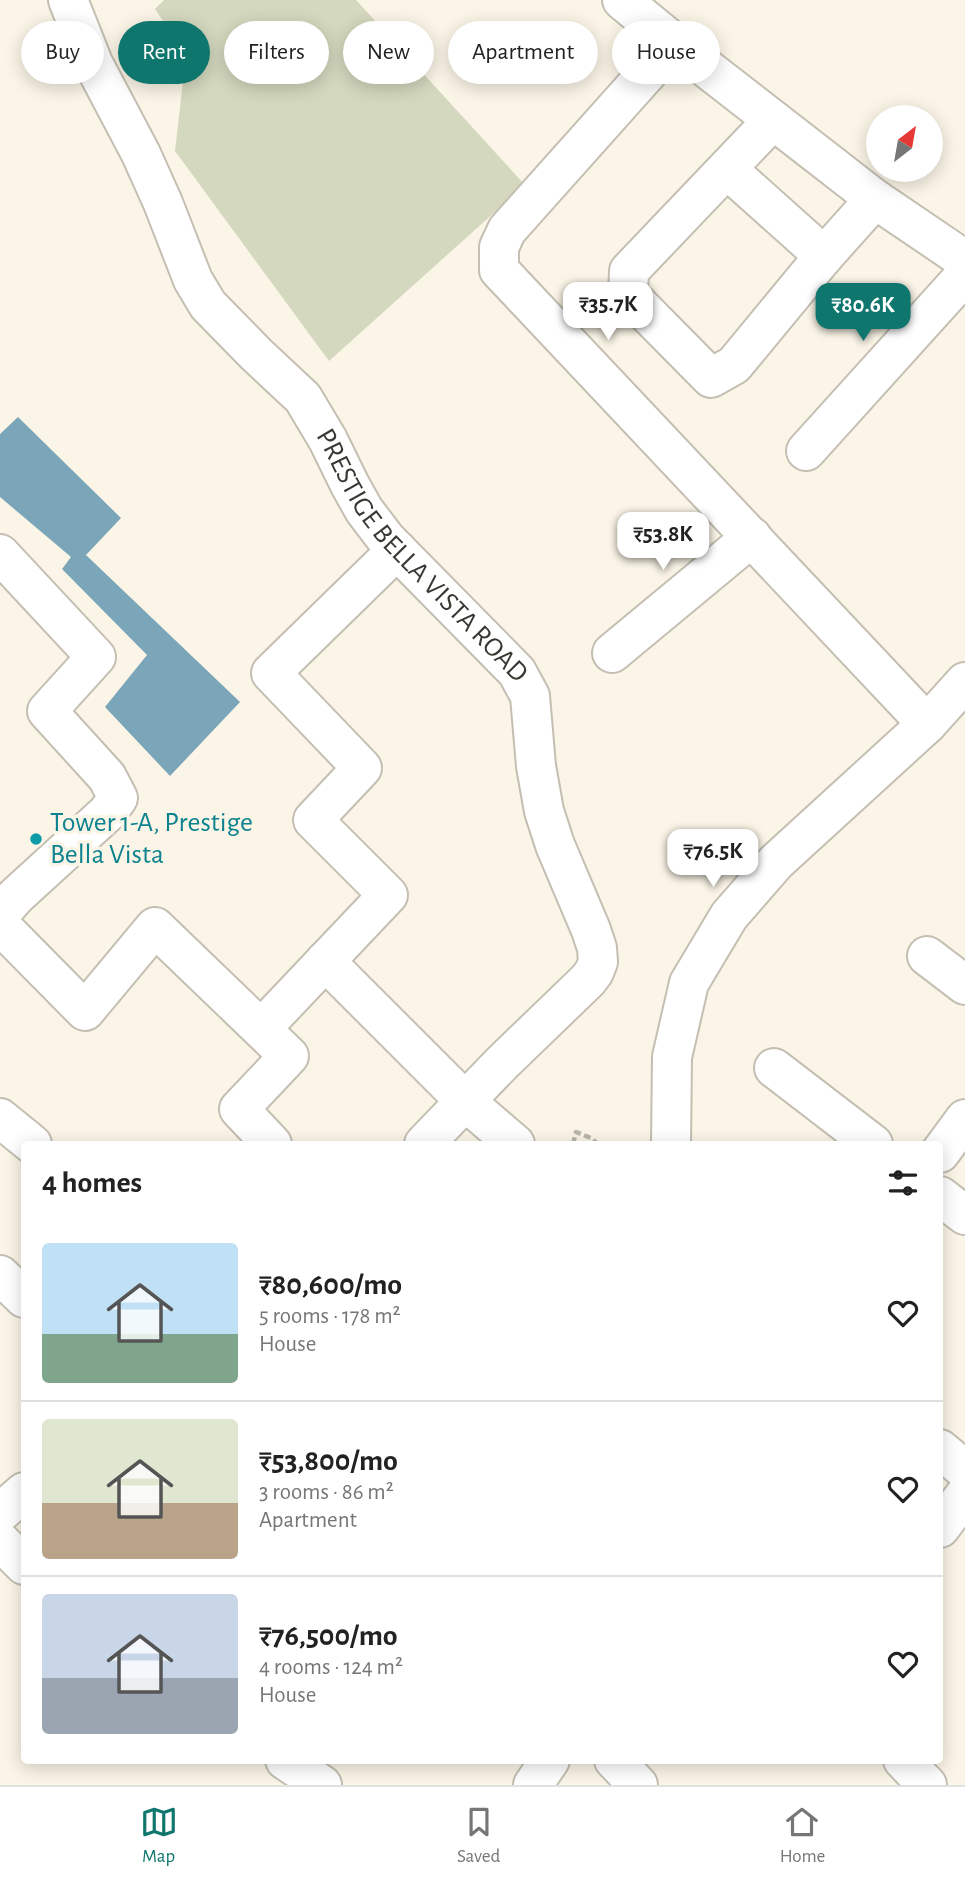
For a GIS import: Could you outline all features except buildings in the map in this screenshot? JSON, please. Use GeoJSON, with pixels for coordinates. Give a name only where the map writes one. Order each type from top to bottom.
{"type":"FeatureCollection","features":[{"type":"Feature","properties":{"kind":"street","name":"PRESTIGE BELLA VISTA ROAD"},"geometry":{"type":"LineString","coordinates":[[68,0],[93,63],[141,154],[193,280],[208,305],[303,398],[364,510],[386,539],[517,672],[530,696],[536,766],[544,811],[555,845],[591,930],[598,962],[588,980],[427,1141]]}},
{"type":"Feature","properties":{"kind":"street"},"geometry":{"type":"LineString","coordinates":[[622,0],[647,21]]}},
{"type":"Feature","properties":{"kind":"street"},"geometry":{"type":"LineString","coordinates":[[720,79],[875,199],[965,260]]}},
{"type":"Feature","properties":{"kind":"street"},"geometry":{"type":"LineString","coordinates":[[637,84],[507,230],[499,247],[499,270],[927,724]]}},
{"type":"Feature","properties":{"kind":"street"},"geometry":{"type":"LineString","coordinates":[[773,120],[629,271],[628,294],[711,378],[734,365],[875,199]]}},
{"type":"Feature","properties":{"kind":"street"},"geometry":{"type":"LineString","coordinates":[[727,169],[824,256]]}},
{"type":"Feature","properties":{"kind":"street"},"geometry":{"type":"LineString","coordinates":[[806,451],[965,275]]}},
{"type":"Feature","properties":{"kind":"street"},"geometry":{"type":"LineString","coordinates":[[612,653],[752,537]]}},
{"type":"Feature","properties":{"kind":"street"},"geometry":{"type":"LineString","coordinates":[[261,1029],[388,895],[313,820],[362,768],[271,673],[397,550]]}},
{"type":"Feature","properties":{"kind":"street"},"geometry":{"type":"LineString","coordinates":[[0,554],[96,657],[47,711],[107,777],[118,798],[107,813],[16,896],[2,912],[0,920],[3,928],[85,1011],[156,927],[289,1056],[239,1109],[269,1141]]}},
{"type":"Feature","properties":{"kind":"street"},"geometry":{"type":"LineString","coordinates":[[671,1141],[672,1057],[689,983],[729,916],[776,862],[927,724],[965,682]]}},
{"type":"Feature","properties":{"kind":"street"},"geometry":{"type":"LineString","coordinates":[[926,956],[965,985]]}},
{"type":"Feature","properties":{"kind":"street"},"geometry":{"type":"LineString","coordinates":[[325,961],[465,1101],[512,1141]]}},
{"type":"Feature","properties":{"kind":"street"},"geometry":{"type":"LineString","coordinates":[[774,1068],[869,1141]]}},
{"type":"Feature","properties":{"kind":"street"},"geometry":{"type":"LineString","coordinates":[[0,1118],[28,1141]]}},
{"type":"Feature","properties":{"kind":"street"},"geometry":{"type":"LineString","coordinates":[[943,1149],[965,1119]]}},
{"type":"Feature","properties":{"kind":"street"},"geometry":{"type":"LineString","coordinates":[[943,1198],[965,1215]]}},
{"type":"Feature","properties":{"kind":"street"},"geometry":{"type":"LineString","coordinates":[[0,1275],[21,1295]]}},
{"type":"Feature","properties":{"kind":"street"},"geometry":{"type":"LineString","coordinates":[[943,1452],[965,1470]]}},
{"type":"Feature","properties":{"kind":"street"},"geometry":{"type":"LineString","coordinates":[[0,1513],[21,1495]]}},
{"type":"Feature","properties":{"kind":"street"},"geometry":{"type":"LineString","coordinates":[[943,1524],[965,1495]]}},
{"type":"Feature","properties":{"kind":"street"},"geometry":{"type":"LineString","coordinates":[[0,1541],[21,1562]]}},
{"type":"Feature","properties":{"kind":"street"},"geometry":{"type":"LineString","coordinates":[[291,1764],[322,1785]]}},
{"type":"Feature","properties":{"kind":"street"},"geometry":{"type":"LineString","coordinates":[[533,1785],[547,1764]]}},
{"type":"Feature","properties":{"kind":"street"},"geometry":{"type":"LineString","coordinates":[[618,1764],[638,1785]]}},
{"type":"Feature","properties":{"kind":"street"},"geometry":{"type":"LineString","coordinates":[[907,1764],[927,1785]]}},
{"type":"Feature","properties":{"kind":"path"},"geometry":{"type":"LineString","coordinates":[[574,1141],[576,1132],[595,1141]]}},
{"type":"Feature","properties":{"kind":"green space"},"geometry":{"type":"Polygon","coordinates":[[[164,0],[356,0],[375,21],[343,21],[343,84],[433,84],[525,185],[329,361],[175,151],[183,84],[210,84],[210,21],[163,21],[155,9],[164,0]]]}},
{"type":"Feature","properties":{"kind":"water"},"geometry":{"type":"Polygon","coordinates":[[[18,417],[121,518],[86,555],[240,702],[170,776],[105,707],[147,655],[62,569],[71,557],[0,497],[0,434],[18,417]]]}},
{"type":"Feature","properties":{"kind":"place","name":"Tower 1-A, Prestige Bella Vista"},"geometry":{"type":"Point","coordinates":[36,839]}}]}
